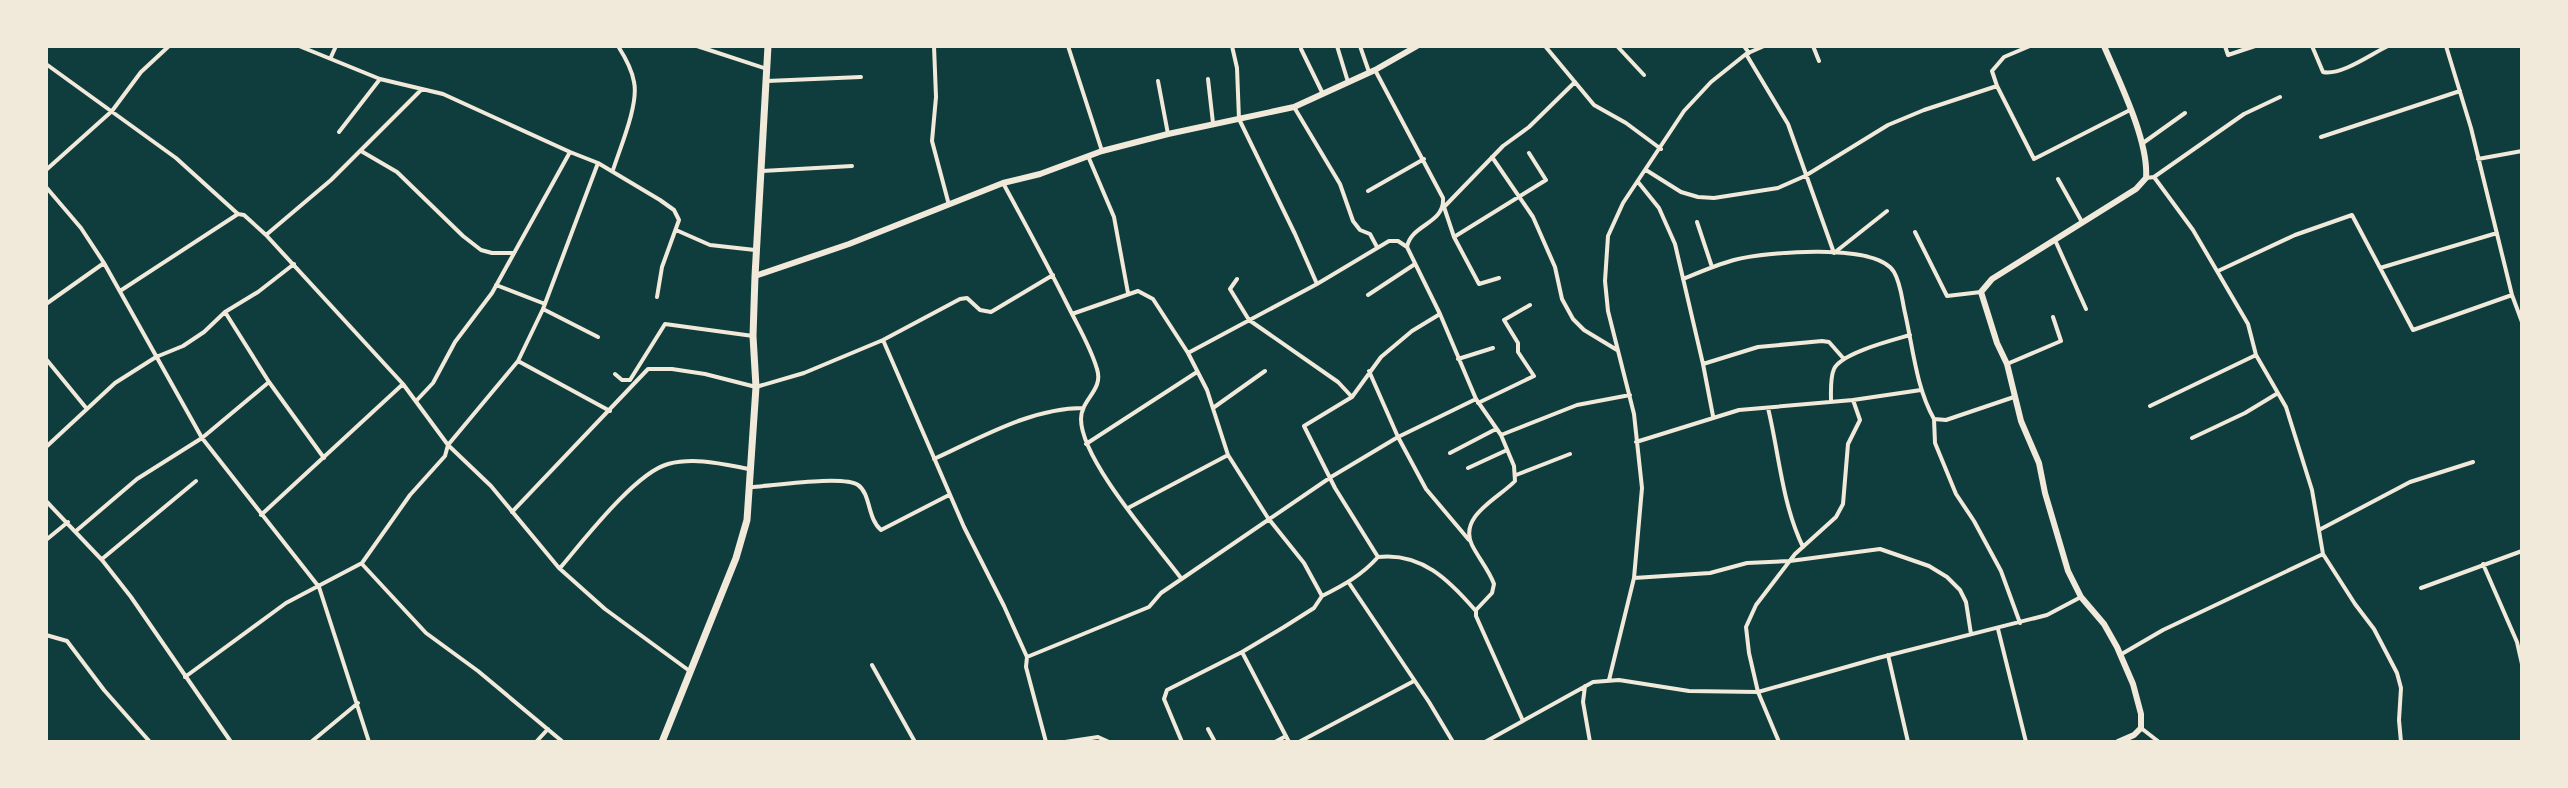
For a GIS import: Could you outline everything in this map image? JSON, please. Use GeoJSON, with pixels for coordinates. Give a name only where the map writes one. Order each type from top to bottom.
{"type":"FeatureCollection","features":[{"type":"Feature","properties":{"kind":"main road"},"geometry":{"type":"LineString","coordinates":[[662,742],[742,540],[747,520],[756,387],[753,336],[755,276],[768,46]]}},
{"type":"Feature","properties":{"kind":"street"},"geometry":{"type":"LineString","coordinates":[[46,170],[112,111],[141,72],[169,46]]}},
{"type":"Feature","properties":{"kind":"street"},"geometry":{"type":"LineString","coordinates":[[299,46],[380,79],[455,99],[613,170],[674,210],[679,220],[662,267],[657,297]]}},
{"type":"Feature","properties":{"kind":"street"},"geometry":{"type":"LineString","coordinates":[[331,57],[336,46]]}},
{"type":"Feature","properties":{"kind":"street"},"geometry":{"type":"LineString","coordinates":[[613,170],[635,84],[628,62],[618,46]]}},
{"type":"Feature","properties":{"kind":"street"},"geometry":{"type":"LineString","coordinates":[[697,46],[767,69]]}},
{"type":"Feature","properties":{"kind":"street"},"geometry":{"type":"LineString","coordinates":[[934,46],[936,97],[932,141],[949,206]]}},
{"type":"Feature","properties":{"kind":"street"},"geometry":{"type":"LineString","coordinates":[[1068,46],[1102,151]]}},
{"type":"Feature","properties":{"kind":"street"},"geometry":{"type":"LineString","coordinates":[[1232,46],[1237,68],[1239,119],[1317,284]]}},
{"type":"Feature","properties":{"kind":"street"},"geometry":{"type":"LineString","coordinates":[[1337,46],[1348,82]]}},
{"type":"Feature","properties":{"kind":"street"},"geometry":{"type":"LineString","coordinates":[[1360,46],[1442,191],[1454,237],[1479,284],[1499,278]]}},
{"type":"Feature","properties":{"kind":"street"},"geometry":{"type":"LineString","coordinates":[[755,276],[949,206],[1003,183],[1040,174],[1102,151],[1294,107],[1372,71],[1417,46]]}},
{"type":"Feature","properties":{"kind":"street"},"geometry":{"type":"LineString","coordinates":[[1545,46],[1594,105],[1626,123],[1661,149]]}},
{"type":"Feature","properties":{"kind":"street"},"geometry":{"type":"LineString","coordinates":[[1617,46],[1644,75]]}},
{"type":"Feature","properties":{"kind":"street"},"geometry":{"type":"LineString","coordinates":[[1744,46],[1788,124],[1834,253]]}},
{"type":"Feature","properties":{"kind":"street"},"geometry":{"type":"LineString","coordinates":[[1609,680],[1634,578],[1642,488],[1634,414],[1608,311],[1605,281],[1608,236],[1614,220],[1684,111],[1711,82],[1764,46]]}},
{"type":"Feature","properties":{"kind":"street"},"geometry":{"type":"LineString","coordinates":[[1813,46],[1819,61]]}},
{"type":"Feature","properties":{"kind":"street"},"geometry":{"type":"LineString","coordinates":[[2030,46],[2004,57],[1992,71],[2034,159],[2130,110]]}},
{"type":"Feature","properties":{"kind":"street"},"geometry":{"type":"LineString","coordinates":[[2104,46],[2130,110],[2150,177],[2193,230],[2248,324],[2256,355],[2286,407],[2308,478],[2323,554],[2374,629],[2397,673],[2401,688],[2401,742]]}},
{"type":"Feature","properties":{"kind":"street"},"geometry":{"type":"LineString","coordinates":[[2225,46],[2228,55],[2255,46]]}},
{"type":"Feature","properties":{"kind":"street"},"geometry":{"type":"LineString","coordinates":[[2312,46],[2323,72],[2329,73],[2341,71],[2388,46]]}},
{"type":"Feature","properties":{"kind":"street"},"geometry":{"type":"LineString","coordinates":[[2446,46],[2512,295],[2522,322]]}},
{"type":"Feature","properties":{"kind":"street"},"geometry":{"type":"LineString","coordinates":[[1301,49],[1323,94]]}},
{"type":"Feature","properties":{"kind":"street"},"geometry":{"type":"LineString","coordinates":[[46,64],[176,158],[266,235],[403,384],[448,445],[491,486],[559,568],[605,609],[691,672]]}},
{"type":"Feature","properties":{"kind":"street"},"geometry":{"type":"LineString","coordinates":[[767,81],[861,77]]}},
{"type":"Feature","properties":{"kind":"street"},"geometry":{"type":"LineString","coordinates":[[339,132],[380,79]]}},
{"type":"Feature","properties":{"kind":"street"},"geometry":{"type":"LineString","coordinates":[[1208,79],[1213,126]]}},
{"type":"Feature","properties":{"kind":"street"},"geometry":{"type":"LineString","coordinates":[[1158,81],[1168,134]]}},
{"type":"Feature","properties":{"kind":"street"},"geometry":{"type":"LineString","coordinates":[[1407,247],[1408,240],[1439,214],[1492,157],[1529,127],[1575,82]]}},
{"type":"Feature","properties":{"kind":"street"},"geometry":{"type":"LineString","coordinates":[[1646,170],[1681,192],[1707,199],[1778,188],[1805,176],[1888,125],[1997,86]]}},
{"type":"Feature","properties":{"kind":"street"},"geometry":{"type":"LineString","coordinates":[[266,235],[331,180],[423,88]]}},
{"type":"Feature","properties":{"kind":"street"},"geometry":{"type":"LineString","coordinates":[[2321,137],[2460,91]]}},
{"type":"Feature","properties":{"kind":"street"},"geometry":{"type":"LineString","coordinates":[[1915,232],[1947,296],[1981,292],[1992,279],[2136,189],[2244,114],[2280,97]]}},
{"type":"Feature","properties":{"kind":"street"},"geometry":{"type":"LineString","coordinates":[[1294,107],[1340,184],[1353,221],[1360,230],[1370,234],[1377,247]]}},
{"type":"Feature","properties":{"kind":"street"},"geometry":{"type":"LineString","coordinates":[[2141,144],[2185,113]]}},
{"type":"Feature","properties":{"kind":"street"},"geometry":{"type":"LineString","coordinates":[[361,151],[397,172],[481,250],[513,253]]}},
{"type":"Feature","properties":{"kind":"street"},"geometry":{"type":"LineString","coordinates":[[2478,159],[2522,151]]}},
{"type":"Feature","properties":{"kind":"street"},"geometry":{"type":"LineString","coordinates":[[417,400],[433,383],[455,342],[496,285],[570,152]]}},
{"type":"Feature","properties":{"kind":"street"},"geometry":{"type":"LineString","coordinates":[[1454,237],[1546,180],[1529,153]]}},
{"type":"Feature","properties":{"kind":"street"},"geometry":{"type":"LineString","coordinates":[[1088,156],[1114,217],[1128,293]]}},
{"type":"Feature","properties":{"kind":"street"},"geometry":{"type":"LineString","coordinates":[[1492,157],[1533,217],[1550,257],[1562,299],[1573,319],[1584,330],[1618,351]]}},
{"type":"Feature","properties":{"kind":"street"},"geometry":{"type":"LineString","coordinates":[[1368,191],[1424,159]]}},
{"type":"Feature","properties":{"kind":"street"},"geometry":{"type":"LineString","coordinates":[[185,677],[286,603],[362,563],[410,495],[445,456],[448,445],[518,361],[544,307],[598,163]]}},
{"type":"Feature","properties":{"kind":"street"},"geometry":{"type":"LineString","coordinates":[[761,171],[852,166]]}},
{"type":"Feature","properties":{"kind":"street"},"geometry":{"type":"LineString","coordinates":[[2058,179],[2082,222]]}},
{"type":"Feature","properties":{"kind":"street"},"geometry":{"type":"LineString","coordinates":[[1638,182],[1659,208],[1675,244],[1713,417]]}},
{"type":"Feature","properties":{"kind":"street"},"geometry":{"type":"LineString","coordinates":[[1003,183],[1053,275],[1098,372],[1099,382],[1083,408],[1081,420],[1086,444],[1128,508],[1182,579]]}},
{"type":"Feature","properties":{"kind":"street"},"geometry":{"type":"LineString","coordinates":[[47,189],[81,228],[104,263],[202,438],[319,587],[369,742]]}},
{"type":"Feature","properties":{"kind":"street"},"geometry":{"type":"LineString","coordinates":[[1834,253],[1887,211]]}},
{"type":"Feature","properties":{"kind":"street"},"geometry":{"type":"LineString","coordinates":[[120,291],[238,214]]}},
{"type":"Feature","properties":{"kind":"street"},"geometry":{"type":"LineString","coordinates":[[2217,271],[2295,235],[2352,215],[2413,330],[2512,295]]}},
{"type":"Feature","properties":{"kind":"street"},"geometry":{"type":"LineString","coordinates":[[1697,222],[1712,267]]}},
{"type":"Feature","properties":{"kind":"street"},"geometry":{"type":"LineString","coordinates":[[676,230],[710,245],[757,250]]}},
{"type":"Feature","properties":{"kind":"street"},"geometry":{"type":"LineString","coordinates":[[2380,268],[2497,233]]}},
{"type":"Feature","properties":{"kind":"street"},"geometry":{"type":"LineString","coordinates":[[2055,240],[2086,309]]}},
{"type":"Feature","properties":{"kind":"street"},"geometry":{"type":"LineString","coordinates":[[1188,353],[1317,284],[1377,247],[1389,241],[1398,241],[1407,247],[1477,401],[1501,435],[1516,475],[1509,488],[1475,515],[1470,541]]}},
{"type":"Feature","properties":{"kind":"street"},"geometry":{"type":"LineString","coordinates":[[1683,279],[1737,259],[1799,252],[1874,259],[1890,267],[1899,284],[1921,390],[1934,419],[1935,443],[1956,494],[1989,545],[2020,623]]}},
{"type":"Feature","properties":{"kind":"street"},"geometry":{"type":"LineString","coordinates":[[46,304],[104,263]]}},
{"type":"Feature","properties":{"kind":"street"},"geometry":{"type":"LineString","coordinates":[[46,447],[115,383],[156,357],[183,346],[294,264]]}},
{"type":"Feature","properties":{"kind":"street"},"geometry":{"type":"LineString","coordinates":[[1368,295],[1415,264]]}},
{"type":"Feature","properties":{"kind":"street"},"geometry":{"type":"LineString","coordinates":[[512,512],[648,369],[705,374],[756,387],[804,373],[883,340],[960,299],[967,298],[980,310],[991,312],[1053,275]]}},
{"type":"Feature","properties":{"kind":"street"},"geometry":{"type":"LineString","coordinates":[[1237,279],[1230,289],[1249,320],[1338,382],[1352,397]]}},
{"type":"Feature","properties":{"kind":"street"},"geometry":{"type":"LineString","coordinates":[[496,285],[598,337]]}},
{"type":"Feature","properties":{"kind":"street"},"geometry":{"type":"LineString","coordinates":[[1072,314],[1138,291],[1153,299],[1188,353],[1213,408],[1228,455],[1268,518],[1304,563],[1322,596]]}},
{"type":"Feature","properties":{"kind":"street"},"geometry":{"type":"LineString","coordinates":[[1981,292],[2007,364],[2014,397],[2039,463],[2068,571],[2081,597],[2104,624],[2133,684],[2141,714],[2141,728],[2118,742]]}},
{"type":"Feature","properties":{"kind":"street"},"geometry":{"type":"LineString","coordinates":[[1027,657],[1149,607],[1161,593],[1331,477],[1398,437],[1534,376],[1518,352],[1518,343],[1504,320],[1530,305]]}},
{"type":"Feature","properties":{"kind":"street"},"geometry":{"type":"LineString","coordinates":[[225,312],[269,382],[324,458]]}},
{"type":"Feature","properties":{"kind":"street"},"geometry":{"type":"LineString","coordinates":[[1378,557],[1335,488],[1304,426],[1352,397],[1365,382],[1369,371],[1395,344],[1440,314]]}},
{"type":"Feature","properties":{"kind":"street"},"geometry":{"type":"LineString","coordinates":[[2007,364],[2061,341],[2053,317]]}},
{"type":"Feature","properties":{"kind":"street"},"geometry":{"type":"LineString","coordinates":[[615,374],[622,380],[630,380],[665,324],[753,336]]}},
{"type":"Feature","properties":{"kind":"street"},"geometry":{"type":"LineString","coordinates":[[1831,402],[1833,373],[1839,362],[1910,335]]}},
{"type":"Feature","properties":{"kind":"street"},"geometry":{"type":"LineString","coordinates":[[883,340],[949,495],[1027,657],[1026,667],[1046,742]]}},
{"type":"Feature","properties":{"kind":"street"},"geometry":{"type":"LineString","coordinates":[[1703,364],[1758,347],[1822,341],[1829,342],[1844,359]]}},
{"type":"Feature","properties":{"kind":"street"},"geometry":{"type":"LineString","coordinates":[[1458,359],[1493,348]]}},
{"type":"Feature","properties":{"kind":"street"},"geometry":{"type":"LineString","coordinates":[[2150,406],[2256,355]]}},
{"type":"Feature","properties":{"kind":"street"},"geometry":{"type":"LineString","coordinates":[[46,359],[87,409]]}},
{"type":"Feature","properties":{"kind":"street"},"geometry":{"type":"LineString","coordinates":[[518,361],[610,411]]}},
{"type":"Feature","properties":{"kind":"street"},"geometry":{"type":"LineString","coordinates":[[1213,408],[1265,371]]}},
{"type":"Feature","properties":{"kind":"street"},"geometry":{"type":"LineString","coordinates":[[1369,371],[1398,437],[1426,489],[1470,541],[1494,584],[1492,593],[1476,610]]}},
{"type":"Feature","properties":{"kind":"street"},"geometry":{"type":"LineString","coordinates":[[1086,444],[1197,372]]}},
{"type":"Feature","properties":{"kind":"street"},"geometry":{"type":"LineString","coordinates":[[76,531],[137,479],[202,438],[269,382]]}},
{"type":"Feature","properties":{"kind":"street"},"geometry":{"type":"LineString","coordinates":[[261,515],[403,384]]}},
{"type":"Feature","properties":{"kind":"street"},"geometry":{"type":"LineString","coordinates":[[1636,442],[1755,407],[1853,400],[1921,390]]}},
{"type":"Feature","properties":{"kind":"street"},"geometry":{"type":"LineString","coordinates":[[2192,438],[2245,413],[2278,393]]}},
{"type":"Feature","properties":{"kind":"street"},"geometry":{"type":"LineString","coordinates":[[1501,435],[1577,405],[1630,395]]}},
{"type":"Feature","properties":{"kind":"street"},"geometry":{"type":"LineString","coordinates":[[1934,419],[1946,420],[2014,397]]}},
{"type":"Feature","properties":{"kind":"street"},"geometry":{"type":"LineString","coordinates":[[1779,742],[1758,692],[1746,627],[1756,605],[1790,561],[1836,517],[1843,504],[1848,444],[1860,420],[1853,400]]}},
{"type":"Feature","properties":{"kind":"street"},"geometry":{"type":"LineString","coordinates":[[934,459],[1044,413],[1083,408]]}},
{"type":"Feature","properties":{"kind":"street"},"geometry":{"type":"LineString","coordinates":[[1768,408],[1796,533],[1803,547]]}},
{"type":"Feature","properties":{"kind":"street"},"geometry":{"type":"LineString","coordinates":[[1450,453],[1496,429]]}},
{"type":"Feature","properties":{"kind":"street"},"geometry":{"type":"LineString","coordinates":[[1468,468],[1507,450]]}},
{"type":"Feature","properties":{"kind":"street"},"geometry":{"type":"LineString","coordinates":[[1516,475],[1570,454]]}},
{"type":"Feature","properties":{"kind":"street"},"geometry":{"type":"LineString","coordinates":[[1128,508],[1228,455]]}},
{"type":"Feature","properties":{"kind":"street"},"geometry":{"type":"LineString","coordinates":[[559,568],[631,487],[666,464],[702,460],[749,469]]}},
{"type":"Feature","properties":{"kind":"street"},"geometry":{"type":"LineString","coordinates":[[2319,530],[2410,482],[2473,462]]}},
{"type":"Feature","properties":{"kind":"street"},"geometry":{"type":"LineString","coordinates":[[748,487],[840,480],[857,485],[863,491],[870,516],[881,530],[949,495]]}},
{"type":"Feature","properties":{"kind":"street"},"geometry":{"type":"LineString","coordinates":[[102,560],[196,481]]}},
{"type":"Feature","properties":{"kind":"street"},"geometry":{"type":"LineString","coordinates":[[46,501],[102,560],[131,597],[231,742]]}},
{"type":"Feature","properties":{"kind":"street"},"geometry":{"type":"LineString","coordinates":[[46,540],[68,522]]}},
{"type":"Feature","properties":{"kind":"street"},"geometry":{"type":"LineString","coordinates":[[1634,578],[1710,573],[1747,563],[1790,561],[1880,549],[1929,566],[1947,577],[1960,590],[1966,602],[1972,635]]}},
{"type":"Feature","properties":{"kind":"street"},"geometry":{"type":"LineString","coordinates":[[2421,588],[2522,551]]}},
{"type":"Feature","properties":{"kind":"street"},"geometry":{"type":"LineString","coordinates":[[2120,655],[2163,630],[2323,554]]}},
{"type":"Feature","properties":{"kind":"street"},"geometry":{"type":"LineString","coordinates":[[1182,742],[1164,699],[1167,690],[1242,652],[1304,615],[1314,608],[1322,596],[1349,583],[1378,557],[1398,556],[1433,569],[1450,581],[1476,610],[1523,721]]}},
{"type":"Feature","properties":{"kind":"street"},"geometry":{"type":"LineString","coordinates":[[362,563],[426,633],[478,671],[563,742]]}},
{"type":"Feature","properties":{"kind":"street"},"geometry":{"type":"LineString","coordinates":[[2483,564],[2520,642],[2522,664]]}},
{"type":"Feature","properties":{"kind":"street"},"geometry":{"type":"LineString","coordinates":[[1349,583],[1453,742]]}},
{"type":"Feature","properties":{"kind":"street"},"geometry":{"type":"LineString","coordinates":[[1485,742],[1593,682],[1609,680],[1689,691],[1758,692],[1888,655],[2020,623],[2047,615],[2081,597]]}},
{"type":"Feature","properties":{"kind":"street"},"geometry":{"type":"LineString","coordinates":[[1998,629],[2026,742]]}},
{"type":"Feature","properties":{"kind":"street"},"geometry":{"type":"LineString","coordinates":[[46,635],[67,641],[150,742]]}},
{"type":"Feature","properties":{"kind":"street"},"geometry":{"type":"LineString","coordinates":[[1242,652],[1289,742]]}},
{"type":"Feature","properties":{"kind":"street"},"geometry":{"type":"LineString","coordinates":[[1888,655],[1908,742]]}},
{"type":"Feature","properties":{"kind":"street"},"geometry":{"type":"LineString","coordinates":[[872,665],[915,742]]}},
{"type":"Feature","properties":{"kind":"street"},"geometry":{"type":"LineString","coordinates":[[1299,742],[1414,681]]}},
{"type":"Feature","properties":{"kind":"street"},"geometry":{"type":"LineString","coordinates":[[1585,686],[1583,702],[1590,742]]}},
{"type":"Feature","properties":{"kind":"street"},"geometry":{"type":"LineString","coordinates":[[311,742],[358,703]]}},
{"type":"Feature","properties":{"kind":"street"},"geometry":{"type":"LineString","coordinates":[[2141,728],[2159,742]]}},
{"type":"Feature","properties":{"kind":"street"},"geometry":{"type":"LineString","coordinates":[[536,742],[548,729]]}},
{"type":"Feature","properties":{"kind":"street"},"geometry":{"type":"LineString","coordinates":[[1208,729],[1215,742]]}},
{"type":"Feature","properties":{"kind":"street"},"geometry":{"type":"LineString","coordinates":[[1275,742],[1286,736]]}},
{"type":"Feature","properties":{"kind":"street"},"geometry":{"type":"LineString","coordinates":[[1065,742],[1098,737],[1109,742]]}}]}
